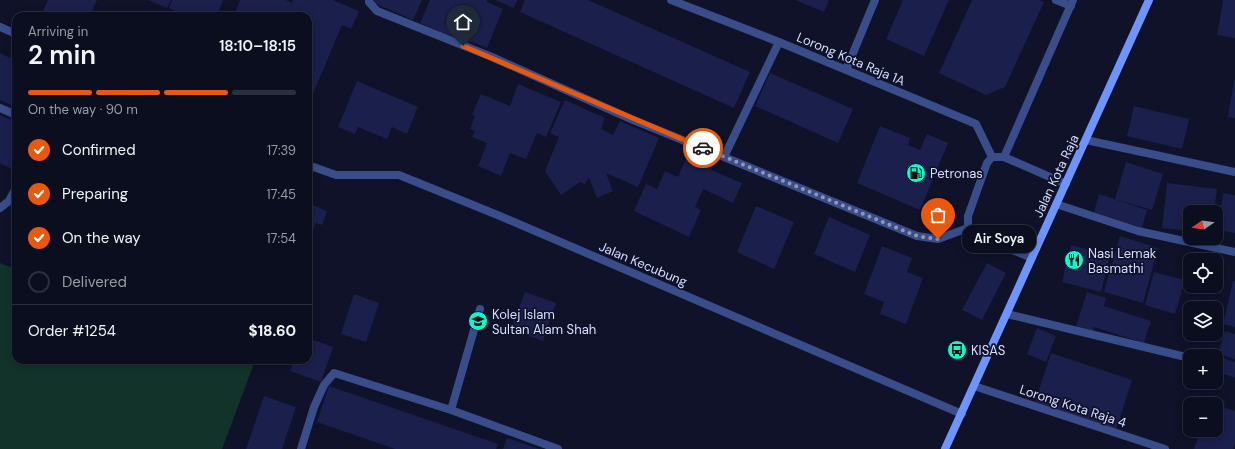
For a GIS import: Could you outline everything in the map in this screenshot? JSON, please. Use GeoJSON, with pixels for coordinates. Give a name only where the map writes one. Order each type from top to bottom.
{"type":"FeatureCollection","features":[{"type":"Feature","properties":{"kind":"main road","name":"Jalan Kota Raja"},"geometry":{"type":"LineString","coordinates":[[945,449],[1149,0]]}},
{"type":"Feature","properties":{"kind":"street"},"geometry":{"type":"LineString","coordinates":[[369,0],[377,11],[492,58],[724,157],[917,236],[938,239],[968,228]]}},
{"type":"Feature","properties":{"kind":"street"},"geometry":{"type":"LineString","coordinates":[[846,70],[875,0]]}},
{"type":"Feature","properties":{"kind":"street"},"geometry":{"type":"LineString","coordinates":[[1004,157],[1072,3],[1056,0]]}},
{"type":"Feature","properties":{"kind":"street","name":"Lorong Kota Raja 1A"},"geometry":{"type":"LineString","coordinates":[[677,1],[976,124],[992,157]]}},
{"type":"Feature","properties":{"kind":"street"},"geometry":{"type":"LineString","coordinates":[[0,27],[12,32]]}},
{"type":"Feature","properties":{"kind":"street"},"geometry":{"type":"LineString","coordinates":[[724,157],[779,42]]}},
{"type":"Feature","properties":{"kind":"street"},"geometry":{"type":"LineString","coordinates":[[0,108],[12,113]]}},
{"type":"Feature","properties":{"kind":"street"},"geometry":{"type":"LineString","coordinates":[[1086,140],[1235,172]]}},
{"type":"Feature","properties":{"kind":"street"},"geometry":{"type":"LineString","coordinates":[[1032,258],[973,234],[968,228],[968,216],[987,163],[992,157],[1004,157],[1066,184]]}},
{"type":"Feature","properties":{"kind":"street","name":"Jalan Kecubung"},"geometry":{"type":"LineString","coordinates":[[312,167],[336,175],[399,175],[500,216],[962,414]]}},
{"type":"Feature","properties":{"kind":"street"},"geometry":{"type":"LineString","coordinates":[[0,208],[10,201],[12,197]]}},
{"type":"Feature","properties":{"kind":"street"},"geometry":{"type":"LineString","coordinates":[[1056,204],[1138,231],[1235,252]]}},
{"type":"Feature","properties":{"kind":"street"},"geometry":{"type":"LineString","coordinates":[[451,410],[480,310]]}},
{"type":"Feature","properties":{"kind":"street"},"geometry":{"type":"LineString","coordinates":[[1007,314],[1183,356]]}},
{"type":"Feature","properties":{"kind":"street"},"geometry":{"type":"LineString","coordinates":[[301,449],[314,408],[324,385],[334,373],[451,410],[558,449]]}},
{"type":"Feature","properties":{"kind":"street","name":"Lorong Kota Raja 4"},"geometry":{"type":"LineString","coordinates":[[974,386],[1165,449]]}},
{"type":"Feature","properties":{"kind":"green space"},"geometry":{"type":"Polygon","coordinates":[[[0,263],[12,268],[12,364],[249,364],[253,366],[222,449],[0,449],[0,263]]]}},
{"type":"Feature","properties":{"kind":"building"},"geometry":{"type":"Polygon","coordinates":[[[48,0],[97,0],[92,12],[42,12],[48,0]]]}},
{"type":"Feature","properties":{"kind":"building"},"geometry":{"type":"Polygon","coordinates":[[[148,0],[171,0],[167,8],[148,0]]]}},
{"type":"Feature","properties":{"kind":"building"},"geometry":{"type":"Polygon","coordinates":[[[172,0],[223,0],[218,12],[178,12],[169,8],[172,0]]]}},
{"type":"Feature","properties":{"kind":"building"},"geometry":{"type":"Polygon","coordinates":[[[240,0],[286,0],[292,3],[293,0],[333,0],[359,11],[351,29],[342,25],[313,94],[312,12],[236,12],[240,0]]]}},
{"type":"Feature","properties":{"kind":"building"},"geometry":{"type":"Polygon","coordinates":[[[373,0],[422,0],[413,20],[372,2],[373,0]]]}},
{"type":"Feature","properties":{"kind":"building"},"geometry":{"type":"Polygon","coordinates":[[[430,0],[487,0],[487,2],[503,9],[487,48],[470,41],[469,44],[420,23],[430,0]]]}},
{"type":"Feature","properties":{"kind":"building"},"geometry":{"type":"Polygon","coordinates":[[[495,0],[517,0],[514,8],[495,0]]]}},
{"type":"Feature","properties":{"kind":"building"},"geometry":{"type":"Polygon","coordinates":[[[525,0],[588,0],[750,72],[734,108],[520,12],[525,0]]]}},
{"type":"Feature","properties":{"kind":"building"},"geometry":{"type":"Polygon","coordinates":[[[795,0],[829,0],[824,12],[795,0]]]}},
{"type":"Feature","properties":{"kind":"building"},"geometry":{"type":"Polygon","coordinates":[[[903,0],[949,0],[924,56],[886,39],[903,0]]]}},
{"type":"Feature","properties":{"kind":"building"},"geometry":{"type":"Polygon","coordinates":[[[972,0],[1040,0],[1044,2],[1005,87],[986,95],[939,73],[972,0]]]}},
{"type":"Feature","properties":{"kind":"building"},"geometry":{"type":"Polygon","coordinates":[[[1223,0],[1235,0],[1235,38],[1217,35],[1223,0]]]}},
{"type":"Feature","properties":{"kind":"building"},"geometry":{"type":"Polygon","coordinates":[[[0,53],[12,59],[12,105],[0,100],[0,53]]]}},
{"type":"Feature","properties":{"kind":"building"},"geometry":{"type":"Polygon","coordinates":[[[770,73],[853,109],[838,143],[755,106],[770,73]]]}},
{"type":"Feature","properties":{"kind":"building"},"geometry":{"type":"Polygon","coordinates":[[[1235,80],[1235,118],[1228,117],[1235,80]]]}},
{"type":"Feature","properties":{"kind":"building"},"geometry":{"type":"Polygon","coordinates":[[[357,81],[418,107],[407,134],[392,127],[387,139],[358,127],[355,134],[338,127],[357,81]]]}},
{"type":"Feature","properties":{"kind":"building"},"geometry":{"type":"Polygon","coordinates":[[[518,84],[561,102],[546,137],[537,133],[526,159],[510,153],[501,176],[478,166],[487,143],[472,137],[475,131],[470,129],[475,116],[472,115],[481,94],[510,106],[518,84]]]}},
{"type":"Feature","properties":{"kind":"building"},"geometry":{"type":"Polygon","coordinates":[[[565,100],[605,118],[601,129],[613,135],[620,121],[659,138],[638,187],[606,173],[613,191],[597,198],[589,177],[585,184],[580,182],[561,195],[545,171],[559,137],[550,133],[565,100]]]}},
{"type":"Feature","properties":{"kind":"building"},"geometry":{"type":"Polygon","coordinates":[[[1134,106],[1189,119],[1182,149],[1127,136],[1134,106]]]}},
{"type":"Feature","properties":{"kind":"building"},"geometry":{"type":"Polygon","coordinates":[[[0,115],[12,120],[12,169],[0,163],[0,115]]]}},
{"type":"Feature","properties":{"kind":"building"},"geometry":{"type":"Polygon","coordinates":[[[880,126],[910,138],[908,145],[920,150],[927,134],[948,143],[920,210],[857,183],[880,126]]]}},
{"type":"Feature","properties":{"kind":"building"},"geometry":{"type":"Polygon","coordinates":[[[688,154],[713,165],[711,170],[742,183],[733,203],[703,189],[695,207],[701,210],[689,237],[634,211],[646,184],[657,189],[665,171],[678,177],[688,154]]]}},
{"type":"Feature","properties":{"kind":"building"},"geometry":{"type":"Polygon","coordinates":[[[1126,162],[1163,174],[1152,210],[1115,199],[1126,162]]]}},
{"type":"Feature","properties":{"kind":"building"},"geometry":{"type":"Polygon","coordinates":[[[1167,183],[1217,189],[1215,205],[1183,205],[1183,230],[1162,228],[1167,183]]]}},
{"type":"Feature","properties":{"kind":"building"},"geometry":{"type":"Polygon","coordinates":[[[1223,193],[1235,195],[1235,233],[1223,231],[1223,205],[1221,205],[1223,193]]]}},
{"type":"Feature","properties":{"kind":"building"},"geometry":{"type":"Polygon","coordinates":[[[1099,194],[1147,210],[1142,228],[1094,212],[1099,194]]]}},
{"type":"Feature","properties":{"kind":"building"},"geometry":{"type":"Polygon","coordinates":[[[312,205],[327,211],[322,225],[316,223],[312,233],[312,205]]]}},
{"type":"Feature","properties":{"kind":"building"},"geometry":{"type":"Polygon","coordinates":[[[756,206],[794,222],[774,269],[737,252],[756,206]]]}},
{"type":"Feature","properties":{"kind":"building"},"geometry":{"type":"Polygon","coordinates":[[[829,217],[870,235],[855,272],[814,254],[829,217]]]}},
{"type":"Feature","properties":{"kind":"building"},"geometry":{"type":"Polygon","coordinates":[[[1120,236],[1158,248],[1143,303],[1104,292],[1120,236]]]}},
{"type":"Feature","properties":{"kind":"building"},"geometry":{"type":"Polygon","coordinates":[[[1071,245],[1110,255],[1101,292],[1062,282],[1071,245]]]}},
{"type":"Feature","properties":{"kind":"building"},"geometry":{"type":"Polygon","coordinates":[[[882,246],[912,258],[907,272],[923,278],[906,324],[880,314],[884,302],[864,294],[882,246]]]}},
{"type":"Feature","properties":{"kind":"building"},"geometry":{"type":"Polygon","coordinates":[[[987,263],[1006,273],[982,320],[962,310],[987,263]]]}},
{"type":"Feature","properties":{"kind":"building"},"geometry":{"type":"Polygon","coordinates":[[[1154,272],[1183,279],[1183,287],[1175,314],[1145,305],[1154,272]]]}},
{"type":"Feature","properties":{"kind":"building"},"geometry":{"type":"Polygon","coordinates":[[[1233,281],[1235,281],[1235,327],[1223,324],[1233,281]]]}},
{"type":"Feature","properties":{"kind":"building"},"geometry":{"type":"Polygon","coordinates":[[[525,292],[556,303],[543,341],[511,329],[525,292]]]}},
{"type":"Feature","properties":{"kind":"building"},"geometry":{"type":"Polygon","coordinates":[[[1087,292],[1106,298],[1104,306],[1151,321],[1144,343],[1094,327],[1093,331],[1076,326],[1087,292]]]}},
{"type":"Feature","properties":{"kind":"building"},"geometry":{"type":"Polygon","coordinates":[[[354,294],[379,303],[366,342],[341,334],[354,294]]]}},
{"type":"Feature","properties":{"kind":"building"},"geometry":{"type":"Polygon","coordinates":[[[1037,328],[1056,336],[1046,362],[1027,354],[1037,328]]]}},
{"type":"Feature","properties":{"kind":"building"},"geometry":{"type":"Polygon","coordinates":[[[1225,331],[1235,334],[1235,359],[1223,355],[1223,349],[1220,349],[1225,331]]]}},
{"type":"Feature","properties":{"kind":"building"},"geometry":{"type":"Polygon","coordinates":[[[312,339],[333,347],[321,382],[290,371],[293,364],[312,364],[312,339]]]}},
{"type":"Feature","properties":{"kind":"building"},"geometry":{"type":"Polygon","coordinates":[[[1051,353],[1132,380],[1116,430],[1035,402],[1051,353]]]}},
{"type":"Feature","properties":{"kind":"building"},"geometry":{"type":"Polygon","coordinates":[[[1223,358],[1235,362],[1235,378],[1223,374],[1223,358]]]}},
{"type":"Feature","properties":{"kind":"building"},"geometry":{"type":"Polygon","coordinates":[[[329,386],[498,444],[496,449],[395,449],[317,422],[329,386]]]}},
{"type":"Feature","properties":{"kind":"building"},"geometry":{"type":"Polygon","coordinates":[[[264,396],[296,407],[282,449],[246,449],[264,396]]]}},
{"type":"Feature","properties":{"kind":"building"},"geometry":{"type":"Polygon","coordinates":[[[1223,407],[1235,411],[1235,444],[1233,449],[1194,449],[1198,437],[1223,437],[1223,407]]]}},
{"type":"Feature","properties":{"kind":"building"},"geometry":{"type":"Polygon","coordinates":[[[507,438],[539,449],[503,449],[507,438]]]}},
{"type":"Feature","properties":{"kind":"way so far"},"geometry":{"type":"LineString","coordinates":[[703,148],[917,236],[938,239]]}},
{"type":"Feature","properties":{"kind":"place","name":"Petronas"},"geometry":{"type":"Point","coordinates":[916,173]}},
{"type":"Feature","properties":{"kind":"place","name":"Air Soya"},"geometry":{"type":"Point","coordinates":[938,239]}},
{"type":"Feature","properties":{"kind":"place","name":"Nasi Lemak Basmathi"},"geometry":{"type":"Point","coordinates":[1074,260]}},
{"type":"Feature","properties":{"kind":"place","name":"Kolej Islam Sultan Alam Shah"},"geometry":{"type":"Point","coordinates":[478,321]}},
{"type":"Feature","properties":{"kind":"place","name":"KISAS"},"geometry":{"type":"Point","coordinates":[957,350]}},
{"type":"Feature","properties":{"kind":"route"},"geometry":{"type":"LineString","coordinates":[[463,46],[703,148]]}}]}
